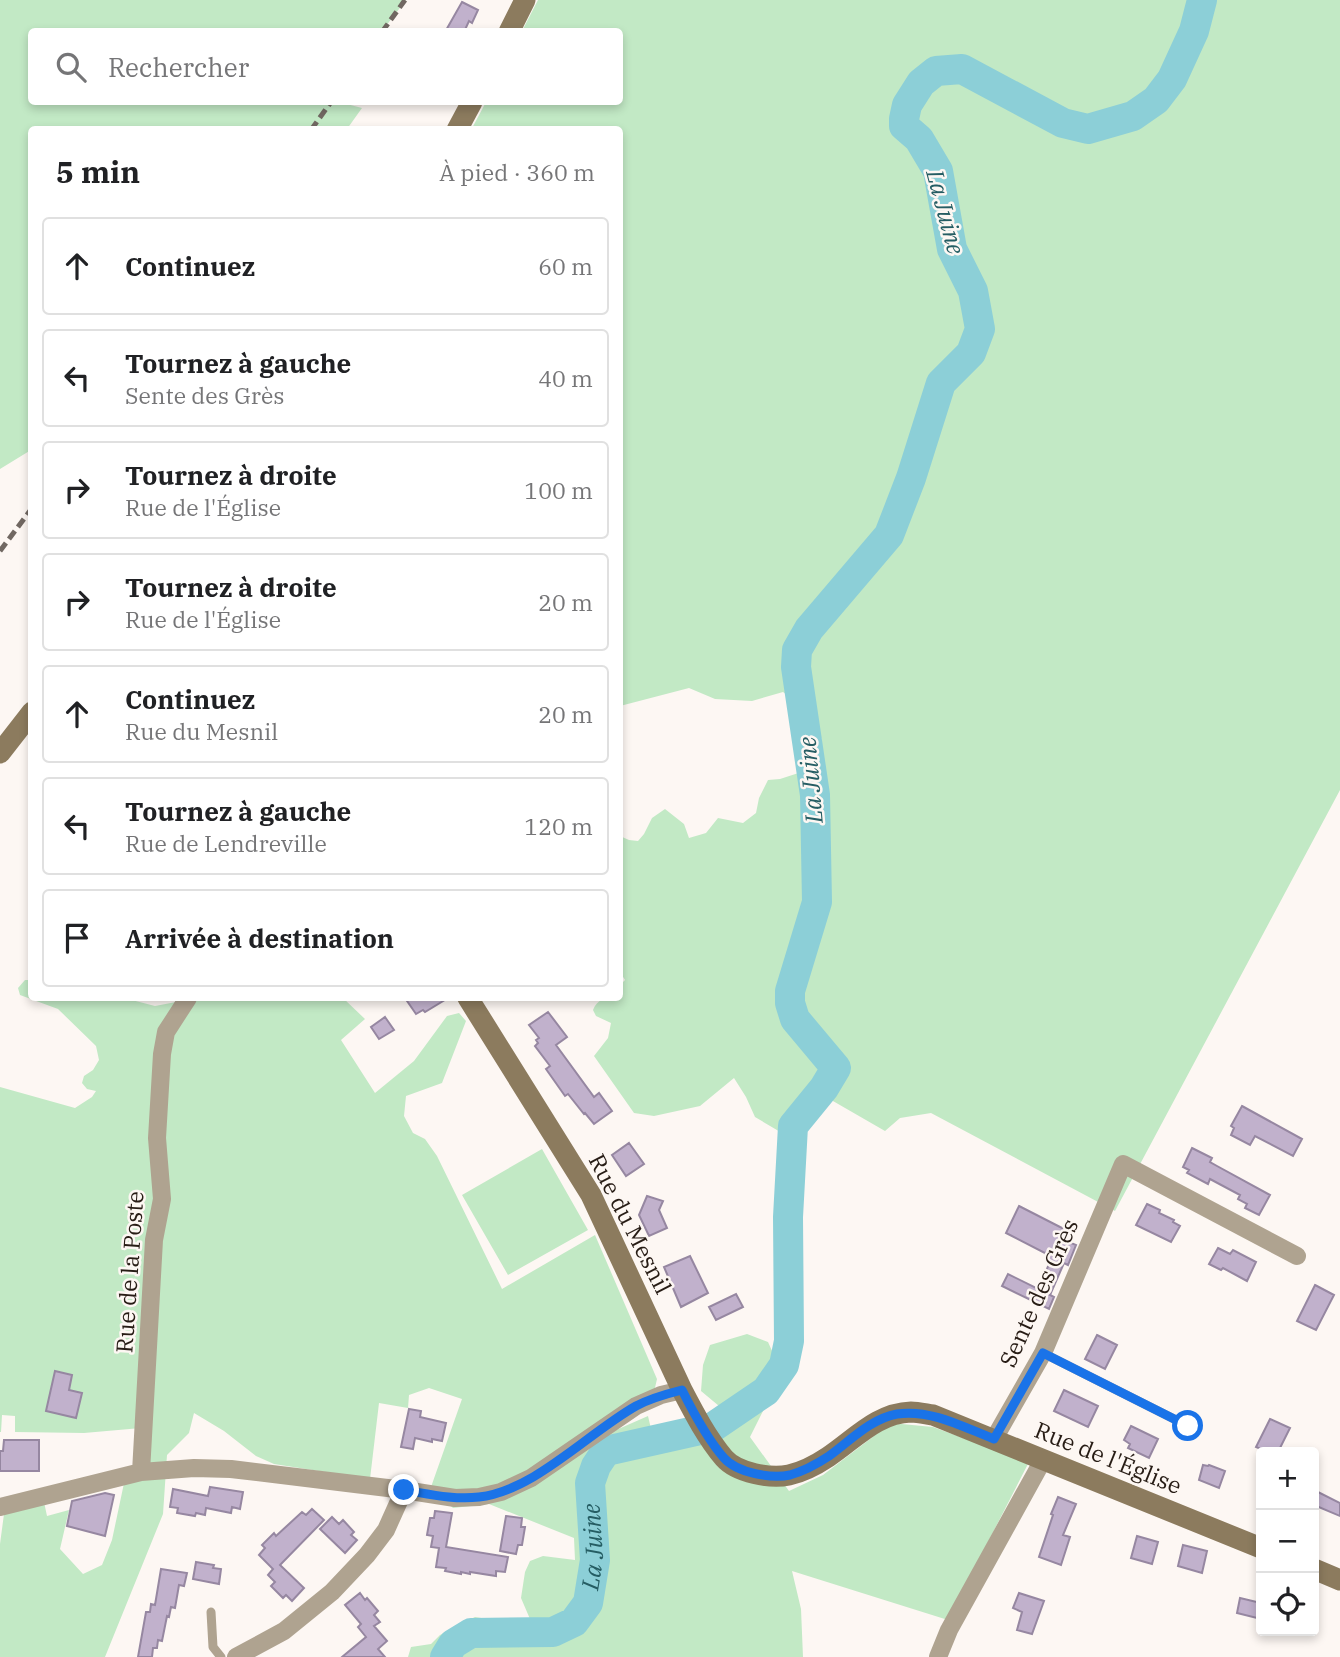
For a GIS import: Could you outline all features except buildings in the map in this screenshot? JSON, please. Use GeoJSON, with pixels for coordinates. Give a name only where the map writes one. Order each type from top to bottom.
{"type":"FeatureCollection","features":[{"type":"Feature","properties":{"kind":"street"},"geometry":{"type":"LineString","coordinates":[[511,28],[525,0]]}},
{"type":"Feature","properties":{"kind":"street"},"geometry":{"type":"LineString","coordinates":[[459,126],[470,105]]}},
{"type":"Feature","properties":{"kind":"street"},"geometry":{"type":"LineString","coordinates":[[0,753],[28,717]]}},
{"type":"Feature","properties":{"kind":"street","name":"Rue de la Poste"},"geometry":{"type":"LineString","coordinates":[[141,1472],[154,1240],[162,1199],[157,1138],[162,1054],[166,1032],[186,1001]]}},
{"type":"Feature","properties":{"kind":"street","name":"Rue du Mesnil"},"geometry":{"type":"LineString","coordinates":[[470,1001],[591,1195],[682,1390],[697,1419],[714,1443]]}},
{"type":"Feature","properties":{"kind":"street","name":"Sente des Grès"},"geometry":{"type":"LineString","coordinates":[[994,1439],[1043,1353],[1123,1164],[1297,1256]]}},
{"type":"Feature","properties":{"kind":"street"},"geometry":{"type":"LineString","coordinates":[[0,1507],[141,1472],[194,1468],[231,1469],[454,1498],[479,1497],[501,1492],[531,1478],[636,1406],[661,1395],[682,1390]]}},
{"type":"Feature","properties":{"kind":"street","name":"Rue de l'Église"},"geometry":{"type":"LineString","coordinates":[[714,1443],[726,1460],[743,1470],[762,1475],[787,1476],[828,1457],[874,1422],[892,1415],[912,1412],[933,1415],[1256,1546]]}},
{"type":"Feature","properties":{"kind":"street"},"geometry":{"type":"LineString","coordinates":[[938,1657],[949,1630],[1043,1460]]}},
{"type":"Feature","properties":{"kind":"street"},"geometry":{"type":"LineString","coordinates":[[236,1657],[284,1631],[332,1592],[386,1530],[404,1490]]}},
{"type":"Feature","properties":{"kind":"street"},"geometry":{"type":"LineString","coordinates":[[1319,1571],[1340,1580]]}},
{"type":"Feature","properties":{"kind":"lane"},"geometry":{"type":"LineString","coordinates":[[1043,1353],[1188,1426]]}},
{"type":"Feature","properties":{"kind":"lane"},"geometry":{"type":"LineString","coordinates":[[211,1612],[213,1647],[221,1657]]}},
{"type":"Feature","properties":{"kind":"green space"},"geometry":{"type":"Polygon","coordinates":[[[0,0],[406,0],[384,28],[28,28],[28,105],[350,105],[362,108],[349,126],[28,126],[28,452],[0,469],[0,0]]]}},
{"type":"Feature","properties":{"kind":"green space"},"geometry":{"type":"Polygon","coordinates":[[[538,0],[1340,0],[1340,790],[1115,1211],[931,1113],[900,1118],[885,1131],[826,1097],[820,1111],[803,1130],[782,1133],[755,1117],[734,1078],[700,1106],[654,1116],[634,1113],[594,1056],[608,1038],[611,1023],[596,1016],[593,1010],[595,1006],[600,1001],[623,1001],[623,837],[638,841],[652,818],[665,809],[684,824],[689,838],[706,833],[718,818],[743,823],[756,813],[759,798],[768,780],[780,779],[817,767],[822,740],[810,712],[783,692],[752,701],[715,699],[689,688],[623,705],[623,126],[473,126],[484,105],[623,105],[623,28],[524,28],[538,0]]]}},
{"type":"Feature","properties":{"kind":"green space"},"geometry":{"type":"Polygon","coordinates":[[[28,980],[28,998],[20,995],[18,988],[28,980]]]}},
{"type":"Feature","properties":{"kind":"green space"},"geometry":{"type":"Polygon","coordinates":[[[36,1001],[136,1001],[155,1006],[176,1001],[346,1001],[365,1019],[341,1040],[375,1093],[414,1061],[447,1016],[459,1013],[466,1021],[442,1083],[406,1096],[404,1116],[413,1133],[425,1139],[437,1156],[502,1289],[595,1235],[657,1379],[654,1392],[607,1434],[648,1416],[655,1446],[691,1436],[693,1444],[728,1430],[719,1406],[701,1391],[703,1365],[710,1345],[747,1334],[768,1342],[782,1373],[750,1437],[789,1491],[823,1475],[891,1423],[933,1427],[1029,1462],[948,1620],[792,1571],[801,1609],[803,1657],[408,1657],[411,1647],[431,1644],[440,1635],[475,1617],[533,1626],[521,1598],[525,1572],[530,1561],[543,1556],[575,1560],[574,1538],[489,1504],[453,1508],[431,1487],[462,1399],[429,1388],[409,1395],[408,1408],[379,1403],[370,1479],[274,1464],[256,1456],[224,1431],[194,1413],[189,1433],[167,1455],[163,1514],[105,1657],[0,1657],[0,1544],[4,1514],[44,1502],[47,1516],[69,1510],[60,1549],[83,1574],[102,1565],[112,1540],[127,1469],[139,1469],[141,1428],[84,1433],[15,1432],[15,1416],[2,1415],[0,1432],[0,1087],[75,1108],[92,1097],[96,1091],[87,1089],[82,1083],[84,1076],[93,1070],[99,1060],[96,1046],[58,1009],[36,1001]]]}},
{"type":"Feature","properties":{"kind":"green space"},"geometry":{"type":"Polygon","coordinates":[[[542,1149],[588,1230],[508,1275],[462,1195],[542,1149]]]}},
{"type":"Feature","properties":{"kind":"waterway","name":"La Juine"},"geometry":{"type":"LineString","coordinates":[[445,1657],[453,1644],[471,1633],[553,1632],[574,1622],[588,1603],[595,1560],[590,1483],[596,1466],[606,1451],[713,1427],[766,1391],[784,1365],[789,1341],[788,1217],[793,1126],[824,1088],[836,1068],[795,1019],[790,1003],[790,991],[817,902],[815,795],[796,667],[797,650],[809,629],[889,535],[911,478],[941,383],[971,353],[980,329],[973,291],[952,249],[938,171],[919,139],[904,126],[907,105],[921,83],[936,71],[962,69],[1063,123],[1088,129],[1133,116],[1156,100],[1172,79],[1194,31],[1202,0]]}},
{"type":"Feature","properties":{"kind":"railway"},"geometry":{"type":"LineString","coordinates":[[385,28],[405,0]]}},
{"type":"Feature","properties":{"kind":"railway"},"geometry":{"type":"LineString","coordinates":[[314,126],[329,105]]}},
{"type":"Feature","properties":{"kind":"railway"},"geometry":{"type":"LineString","coordinates":[[0,551],[28,513]]}},
{"type":"Feature","properties":{"kind":"route"},"geometry":{"type":"LineString","coordinates":[[404,1490],[454,1498],[479,1497],[501,1492],[531,1478],[636,1406],[661,1395],[682,1390],[697,1419],[726,1460],[743,1470],[762,1475],[787,1476],[807,1469],[828,1457],[874,1422],[892,1415],[912,1412],[933,1415],[994,1439],[1043,1353],[1188,1426]]}}]}
